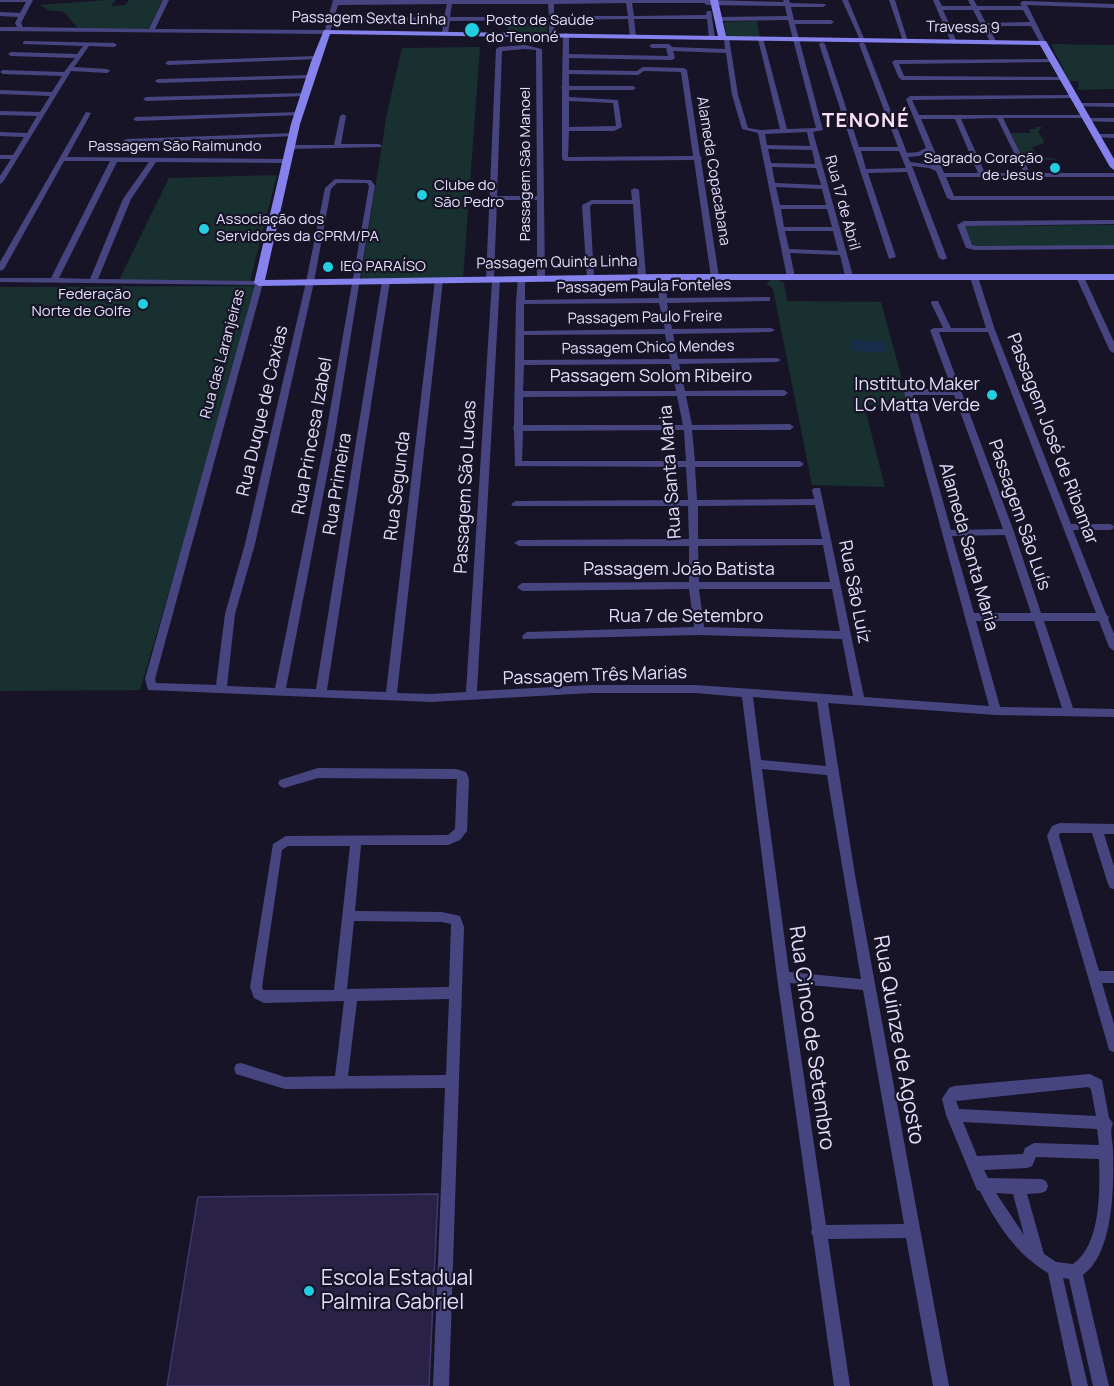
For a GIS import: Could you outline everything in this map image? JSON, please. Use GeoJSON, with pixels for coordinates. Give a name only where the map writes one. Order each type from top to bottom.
{"type":"FeatureCollection","features":[{"type":"Feature","properties":{"kind":"street"},"geometry":{"type":"LineString","coordinates":[[0,0],[30,0],[18,23],[21,29]]}},
{"type":"Feature","properties":{"kind":"street"},"geometry":{"type":"LineString","coordinates":[[152,31],[166,0]]}},
{"type":"Feature","properties":{"kind":"street"},"geometry":{"type":"LineString","coordinates":[[629,0],[633,37]]}},
{"type":"Feature","properties":{"kind":"street"},"geometry":{"type":"LineString","coordinates":[[327,32],[336,1],[629,0],[823,5]]}},
{"type":"Feature","properties":{"kind":"street"},"geometry":{"type":"LineString","coordinates":[[845,0],[943,258]]}},
{"type":"Feature","properties":{"kind":"street"},"geometry":{"type":"LineString","coordinates":[[892,0],[906,41]]}},
{"type":"Feature","properties":{"kind":"street"},"geometry":{"type":"LineString","coordinates":[[936,0],[954,42]]}},
{"type":"Feature","properties":{"kind":"street"},"geometry":{"type":"LineString","coordinates":[[971,0],[994,43]]}},
{"type":"Feature","properties":{"kind":"street"},"geometry":{"type":"LineString","coordinates":[[445,33],[450,1]]}},
{"type":"Feature","properties":{"kind":"street"},"geometry":{"type":"LineString","coordinates":[[551,1],[552,35]]}},
{"type":"Feature","properties":{"kind":"street"},"geometry":{"type":"LineString","coordinates":[[710,2],[712,38]]}},
{"type":"Feature","properties":{"kind":"street"},"geometry":{"type":"LineString","coordinates":[[710,2],[719,19],[729,51],[735,95],[745,129],[761,132],[810,132]]}},
{"type":"Feature","properties":{"kind":"street"},"geometry":{"type":"LineString","coordinates":[[787,3],[796,39]]}},
{"type":"Feature","properties":{"kind":"street"},"geometry":{"type":"LineString","coordinates":[[940,8],[1023,4],[1114,6]]}},
{"type":"Feature","properties":{"kind":"street"},"geometry":{"type":"LineString","coordinates":[[1023,4],[1072,97],[1114,167]]}},
{"type":"Feature","properties":{"kind":"street"},"geometry":{"type":"LineString","coordinates":[[0,14],[22,15]]}},
{"type":"Feature","properties":{"kind":"street"},"geometry":{"type":"LineString","coordinates":[[330,20],[710,17]]}},
{"type":"Feature","properties":{"kind":"street"},"geometry":{"type":"LineString","coordinates":[[719,19],[831,22]]}},
{"type":"Feature","properties":{"kind":"street"},"geometry":{"type":"LineString","coordinates":[[948,25],[1033,24]]}},
{"type":"Feature","properties":{"kind":"street","name":"Passagem Sexta Linha"},"geometry":{"type":"LineString","coordinates":[[0,29],[445,33],[862,42],[883,40]]}},
{"type":"Feature","properties":{"kind":"street"},"geometry":{"type":"LineString","coordinates":[[75,44],[86,30]]}},
{"type":"Feature","properties":{"kind":"street","name":"Rua das Laranjeiras"},"geometry":{"type":"LineString","coordinates":[[150,683],[258,283],[294,135],[316,58],[327,32]]}},
{"type":"Feature","properties":{"kind":"street"},"geometry":{"type":"LineString","coordinates":[[566,35],[563,157],[567,159],[699,158]]}},
{"type":"Feature","properties":{"kind":"street"},"geometry":{"type":"LineString","coordinates":[[761,39],[784,132]]}},
{"type":"Feature","properties":{"kind":"street","name":"Rua 17 de Abril"},"geometry":{"type":"LineString","coordinates":[[796,39],[820,127],[820,130],[810,132],[813,148],[849,276]]}},
{"type":"Feature","properties":{"kind":"street","name":"Travessa 9"},"geometry":{"type":"LineString","coordinates":[[883,40],[1043,43]]}},
{"type":"Feature","properties":{"kind":"street"},"geometry":{"type":"LineString","coordinates":[[25,43],[114,45]]}},
{"type":"Feature","properties":{"kind":"street"},"geometry":{"type":"LineString","coordinates":[[0,181],[68,71],[88,44]]}},
{"type":"Feature","properties":{"kind":"street"},"geometry":{"type":"LineString","coordinates":[[822,44],[892,258]]}},
{"type":"Feature","properties":{"kind":"street"},"geometry":{"type":"LineString","coordinates":[[652,46],[668,46],[671,53]]}},
{"type":"Feature","properties":{"kind":"street","name":"Passagem São Manoel"},"geometry":{"type":"LineString","coordinates":[[504,47],[540,49],[539,198],[542,279]]}},
{"type":"Feature","properties":{"kind":"street","name":"Passagem São Lucas"},"geometry":{"type":"LineString","coordinates":[[471,697],[493,279],[493,198],[499,49],[504,47]]}},
{"type":"Feature","properties":{"kind":"street"},"geometry":{"type":"LineString","coordinates":[[566,53],[729,51]]}},
{"type":"Feature","properties":{"kind":"street"},"geometry":{"type":"LineString","coordinates":[[11,54],[78,56]]}},
{"type":"Feature","properties":{"kind":"street"},"geometry":{"type":"LineString","coordinates":[[168,63],[316,58]]}},
{"type":"Feature","properties":{"kind":"street"},"geometry":{"type":"LineString","coordinates":[[1052,61],[897,60],[895,62],[902,78],[1062,79]]}},
{"type":"Feature","properties":{"kind":"street","name":"Alameda Copacabana"},"geometry":{"type":"LineString","coordinates":[[565,72],[640,73],[643,69],[684,70],[715,276]]}},
{"type":"Feature","properties":{"kind":"street"},"geometry":{"type":"LineString","coordinates":[[3,72],[107,71]]}},
{"type":"Feature","properties":{"kind":"street"},"geometry":{"type":"LineString","coordinates":[[158,81],[311,77]]}},
{"type":"Feature","properties":{"kind":"street"},"geometry":{"type":"LineString","coordinates":[[564,88],[633,88]]}},
{"type":"Feature","properties":{"kind":"street"},"geometry":{"type":"LineString","coordinates":[[0,92],[55,94]]}},
{"type":"Feature","properties":{"kind":"street"},"geometry":{"type":"LineString","coordinates":[[146,99],[305,95]]}},
{"type":"Feature","properties":{"kind":"street"},"geometry":{"type":"LineString","coordinates":[[1072,97],[912,97],[909,99],[950,197],[1114,198]]}},
{"type":"Feature","properties":{"kind":"street"},"geometry":{"type":"LineString","coordinates":[[564,129],[614,129],[619,127],[616,100],[565,99]]}},
{"type":"Feature","properties":{"kind":"street"},"geometry":{"type":"LineString","coordinates":[[1077,105],[1114,105]]}},
{"type":"Feature","properties":{"kind":"street"},"geometry":{"type":"LineString","coordinates":[[0,113],[42,114]]}},
{"type":"Feature","properties":{"kind":"street"},"geometry":{"type":"LineString","coordinates":[[0,269],[88,113]]}},
{"type":"Feature","properties":{"kind":"street"},"geometry":{"type":"LineString","coordinates":[[136,120],[300,114]]}},
{"type":"Feature","properties":{"kind":"street"},"geometry":{"type":"LineString","coordinates":[[337,146],[343,116]]}},
{"type":"Feature","properties":{"kind":"street"},"geometry":{"type":"LineString","coordinates":[[916,117],[999,116],[1114,120]]}},
{"type":"Feature","properties":{"kind":"street"},"geometry":{"type":"LineString","coordinates":[[999,116],[1028,175]]}},
{"type":"Feature","properties":{"kind":"street"},"geometry":{"type":"LineString","coordinates":[[957,117],[983,176]]}},
{"type":"Feature","properties":{"kind":"street"},"geometry":{"type":"LineString","coordinates":[[761,132],[791,277]]}},
{"type":"Feature","properties":{"kind":"street"},"geometry":{"type":"LineString","coordinates":[[0,134],[29,135]]}},
{"type":"Feature","properties":{"kind":"street"},"geometry":{"type":"LineString","coordinates":[[126,141],[294,135]]}},
{"type":"Feature","properties":{"kind":"street"},"geometry":{"type":"LineString","coordinates":[[1096,136],[1114,136]]}},
{"type":"Feature","properties":{"kind":"street"},"geometry":{"type":"LineString","coordinates":[[291,147],[379,146]]}},
{"type":"Feature","properties":{"kind":"street"},"geometry":{"type":"LineString","coordinates":[[764,147],[813,148]]}},
{"type":"Feature","properties":{"kind":"street"},"geometry":{"type":"LineString","coordinates":[[856,149],[920,154],[929,148]]}},
{"type":"Feature","properties":{"kind":"street"},"geometry":{"type":"LineString","coordinates":[[0,157],[15,157]]}},
{"type":"Feature","properties":{"kind":"street","name":"Passagem São Raimundo"},"geometry":{"type":"LineString","coordinates":[[62,159],[287,161]]}},
{"type":"Feature","properties":{"kind":"street"},"geometry":{"type":"LineString","coordinates":[[54,280],[114,160]]}},
{"type":"Feature","properties":{"kind":"street"},"geometry":{"type":"LineString","coordinates":[[93,281],[128,199],[153,161]]}},
{"type":"Feature","properties":{"kind":"street"},"geometry":{"type":"LineString","coordinates":[[768,165],[818,166]]}},
{"type":"Feature","properties":{"kind":"street"},"geometry":{"type":"LineString","coordinates":[[863,171],[930,166],[939,172],[983,176],[1114,175]]}},
{"type":"Feature","properties":{"kind":"street","name":"Rua Duque de Caxias"},"geometry":{"type":"LineString","coordinates":[[221,689],[230,614],[250,544],[330,184],[365,181],[372,186]]}},
{"type":"Feature","properties":{"kind":"street"},"geometry":{"type":"LineString","coordinates":[[772,185],[824,187]]}},
{"type":"Feature","properties":{"kind":"street","name":"Rua Princesa Izabel"},"geometry":{"type":"LineString","coordinates":[[280,690],[318,506],[358,281],[372,186]]}},
{"type":"Feature","properties":{"kind":"street"},"geometry":{"type":"LineString","coordinates":[[635,190],[642,277]]}},
{"type":"Feature","properties":{"kind":"street"},"geometry":{"type":"LineString","coordinates":[[493,198],[539,198]]}},
{"type":"Feature","properties":{"kind":"street"},"geometry":{"type":"LineString","coordinates":[[590,278],[586,205],[592,202],[635,202]]}},
{"type":"Feature","properties":{"kind":"street"},"geometry":{"type":"LineString","coordinates":[[777,207],[829,207]]}},
{"type":"Feature","properties":{"kind":"street"},"geometry":{"type":"LineString","coordinates":[[1114,222],[964,223],[961,225],[969,246],[975,248],[1114,247]]}},
{"type":"Feature","properties":{"kind":"street"},"geometry":{"type":"LineString","coordinates":[[781,229],[835,229]]}},
{"type":"Feature","properties":{"kind":"street"},"geometry":{"type":"LineString","coordinates":[[786,251],[842,253]]}},
{"type":"Feature","properties":{"kind":"street","name":"Passagem Quinta Linha"},"geometry":{"type":"LineString","coordinates":[[0,280],[258,283],[715,276],[1114,277]]}},
{"type":"Feature","properties":{"kind":"street","name":"Rua Santa Maria"},"geometry":{"type":"LineString","coordinates":[[661,277],[663,301],[688,428],[693,502],[694,586],[699,631]]}},
{"type":"Feature","properties":{"kind":"street","name":"Passagem José de Ribamar"},"geometry":{"type":"LineString","coordinates":[[974,277],[991,330],[1114,647]]}},
{"type":"Feature","properties":{"kind":"street"},"geometry":{"type":"LineString","coordinates":[[1080,277],[1114,351]]}},
{"type":"Feature","properties":{"kind":"street"},"geometry":{"type":"LineString","coordinates":[[521,279],[517,428],[517,461],[521,464],[800,464]]}},
{"type":"Feature","properties":{"kind":"street","name":"Rua Primeira"},"geometry":{"type":"LineString","coordinates":[[321,692],[386,280]]}},
{"type":"Feature","properties":{"kind":"street","name":"Rua Segunda"},"geometry":{"type":"LineString","coordinates":[[391,696],[439,280]]}},
{"type":"Feature","properties":{"kind":"street","name":"Passagem Paula Fonteles"},"geometry":{"type":"LineString","coordinates":[[520,302],[767,299]]}},
{"type":"Feature","properties":{"kind":"street"},"geometry":{"type":"LineString","coordinates":[[935,303],[948,330],[991,330]]}},
{"type":"Feature","properties":{"kind":"street","name":"Passagem Paulo Freire"},"geometry":{"type":"LineString","coordinates":[[520,333],[771,330]]}},
{"type":"Feature","properties":{"kind":"street","name":"Passagem São Luís"},"geometry":{"type":"LineString","coordinates":[[948,330],[934,330],[1009,532],[1069,712]]}},
{"type":"Feature","properties":{"kind":"street","name":"Passagem Chico Mendes"},"geometry":{"type":"LineString","coordinates":[[519,363],[777,360]]}},
{"type":"Feature","properties":{"kind":"street","name":"Alameda Santa Maria"},"geometry":{"type":"LineString","coordinates":[[957,392],[908,392],[996,711]]}},
{"type":"Feature","properties":{"kind":"street","name":"Passagem Solom Ribeiro"},"geometry":{"type":"LineString","coordinates":[[518,394],[784,393]]}},
{"type":"Feature","properties":{"kind":"street"},"geometry":{"type":"LineString","coordinates":[[517,428],[790,427]]}},
{"type":"Feature","properties":{"kind":"street","name":"Rua São Luíz"},"geometry":{"type":"LineString","coordinates":[[817,489],[859,701]]}},
{"type":"Feature","properties":{"kind":"street"},"geometry":{"type":"LineString","coordinates":[[516,504],[819,502]]}},
{"type":"Feature","properties":{"kind":"street"},"geometry":{"type":"LineString","coordinates":[[1068,527],[1110,527]]}},
{"type":"Feature","properties":{"kind":"street"},"geometry":{"type":"LineString","coordinates":[[946,532],[1009,532]]}},
{"type":"Feature","properties":{"kind":"street"},"geometry":{"type":"LineString","coordinates":[[519,543],[827,542]]}},
{"type":"Feature","properties":{"kind":"street","name":"Passagem João Batista"},"geometry":{"type":"LineString","coordinates":[[522,587],[836,585]]}},
{"type":"Feature","properties":{"kind":"street"},"geometry":{"type":"LineString","coordinates":[[971,617],[1104,617]]}},
{"type":"Feature","properties":{"kind":"street","name":"Rua 7 de Setembro"},"geometry":{"type":"LineString","coordinates":[[527,636],[699,631],[846,635]]}},
{"type":"Feature","properties":{"kind":"street","name":"Passagem Três Marias"},"geometry":{"type":"LineString","coordinates":[[150,683],[152,687],[471,697],[591,689],[650,688],[996,711],[1114,713]]}},
{"type":"Feature","properties":{"kind":"street","name":"Rua Cinco de Setembro"},"geometry":{"type":"LineString","coordinates":[[747,694],[818,1232],[842,1386]]}},
{"type":"Feature","properties":{"kind":"street","name":"Rua Quinze de Agosto"},"geometry":{"type":"LineString","coordinates":[[822,699],[868,985],[941,1386]]}},
{"type":"Feature","properties":{"kind":"street"},"geometry":{"type":"LineString","coordinates":[[757,764],[832,771]]}},
{"type":"Feature","properties":{"kind":"street"},"geometry":{"type":"LineString","coordinates":[[284,783],[318,773],[462,775],[461,831],[456,837],[448,840],[286,841],[277,848],[256,987],[258,994],[264,998],[454,993]]}},
{"type":"Feature","properties":{"kind":"street"},"geometry":{"type":"LineString","coordinates":[[1114,829],[1060,828],[1053,832],[1114,1046]]}},
{"type":"Feature","properties":{"kind":"street"},"geometry":{"type":"LineString","coordinates":[[1096,828],[1114,884]]}},
{"type":"Feature","properties":{"kind":"street"},"geometry":{"type":"LineString","coordinates":[[341,1082],[356,840]]}},
{"type":"Feature","properties":{"kind":"street"},"geometry":{"type":"LineString","coordinates":[[350,916],[442,917],[456,920],[458,927],[441,1386]]}},
{"type":"Feature","properties":{"kind":"street"},"geometry":{"type":"LineString","coordinates":[[783,977],[868,985]]}},
{"type":"Feature","properties":{"kind":"street"},"geometry":{"type":"LineString","coordinates":[[1094,977],[1114,977]]}},
{"type":"Feature","properties":{"kind":"street"},"geometry":{"type":"LineString","coordinates":[[241,1069],[285,1083],[451,1081]]}},
{"type":"Feature","properties":{"kind":"street"},"geometry":{"type":"LineString","coordinates":[[1090,1080],[1097,1085],[1106,1124],[1109,1204],[1098,1246],[1089,1261],[1075,1272],[1054,1269],[1038,1259],[1005,1222],[982,1185],[953,1115],[949,1099],[954,1093],[1090,1080]]}},
{"type":"Feature","properties":{"kind":"street"},"geometry":{"type":"LineString","coordinates":[[953,1115],[1106,1124]]}},
{"type":"Feature","properties":{"kind":"street"},"geometry":{"type":"LineString","coordinates":[[974,1163],[1027,1161],[1034,1150],[1107,1152]]}},
{"type":"Feature","properties":{"kind":"street"},"geometry":{"type":"LineString","coordinates":[[982,1185],[1041,1186]]}},
{"type":"Feature","properties":{"kind":"street"},"geometry":{"type":"LineString","coordinates":[[1018,1186],[1038,1259]]}},
{"type":"Feature","properties":{"kind":"street"},"geometry":{"type":"LineString","coordinates":[[818,1232],[911,1231]]}},
{"type":"Feature","properties":{"kind":"street"},"geometry":{"type":"LineString","coordinates":[[1054,1269],[1080,1386]]}},
{"type":"Feature","properties":{"kind":"street"},"geometry":{"type":"LineString","coordinates":[[1075,1272],[1101,1386]]}},
{"type":"Feature","properties":{"kind":"street"},"geometry":{"type":"LineString","coordinates":[[1067,1329],[1087,1328]]}},
{"type":"Feature","properties":{"kind":"green space"},"geometry":{"type":"Polygon","coordinates":[[[116,0],[111,6],[125,5],[129,0],[163,0],[148,30],[79,29],[64,12],[48,10],[40,5],[116,0]]]}},
{"type":"Feature","properties":{"kind":"green space"},"geometry":{"type":"Polygon","coordinates":[[[757,21],[760,38],[727,39],[724,22],[757,21]]]}},
{"type":"Feature","properties":{"kind":"green space"},"geometry":{"type":"Polygon","coordinates":[[[508,22],[548,22],[547,34],[508,34],[508,22]]]}},
{"type":"Feature","properties":{"kind":"green space"},"geometry":{"type":"Polygon","coordinates":[[[1051,44],[1114,45],[1114,89],[1078,90],[1079,81],[1069,81],[1051,44]]]}},
{"type":"Feature","properties":{"kind":"green space","name":"Clube do São Pedro"},"geometry":{"type":"Polygon","coordinates":[[[480,47],[463,279],[361,278],[387,113],[402,48],[480,47]]]}},
{"type":"Feature","properties":{"kind":"green space"},"geometry":{"type":"Polygon","coordinates":[[[1036,127],[1042,127],[1038,132],[1044,140],[1043,144],[1032,147],[1035,152],[1041,157],[1057,160],[1023,159],[1011,133],[1031,133],[1029,129],[1036,129],[1036,127]]]}},
{"type":"Feature","properties":{"kind":"green space","name":"Associação dos Servidores da CPRM/PA"},"geometry":{"type":"Polygon","coordinates":[[[277,175],[250,281],[119,280],[169,178],[277,175]]]}},
{"type":"Feature","properties":{"kind":"green space"},"geometry":{"type":"Polygon","coordinates":[[[1114,225],[1114,246],[971,246],[963,226],[1114,225]]]}},
{"type":"Feature","properties":{"kind":"green space"},"geometry":{"type":"Polygon","coordinates":[[[775,278],[784,283],[787,301],[881,302],[909,405],[864,405],[885,487],[812,485],[773,289],[766,283],[775,278]]]}},
{"type":"Feature","properties":{"kind":"green space"},"geometry":{"type":"Polygon","coordinates":[[[259,286],[140,690],[0,691],[0,287],[259,286]]]}},
{"type":"Feature","properties":{"kind":"water"},"geometry":{"type":"Polygon","coordinates":[[[851,339],[886,342],[887,353],[851,350],[851,339]]]}},
{"type":"Feature","properties":{"kind":"building","name":"Escola Estadual Palmira Gabriel"},"geometry":{"type":"Polygon","coordinates":[[[438,1194],[429,1386],[167,1386],[198,1197],[438,1194]]]}},
{"type":"Feature","properties":{"kind":"place","name":"Posto de Saúde do Tenoné"},"geometry":{"type":"Point","coordinates":[472,30]}},
{"type":"Feature","properties":{"kind":"place","name":"Sagrado Coração de Jesus"},"geometry":{"type":"Point","coordinates":[1055,168]}},
{"type":"Feature","properties":{"kind":"place","name":"Clube do São Pedro"},"geometry":{"type":"Point","coordinates":[422,195]}},
{"type":"Feature","properties":{"kind":"place","name":"Associação dos Servidores da CPRM/PA"},"geometry":{"type":"Point","coordinates":[204,229]}},
{"type":"Feature","properties":{"kind":"place","name":"IEQ PARAÍSO"},"geometry":{"type":"Point","coordinates":[328,267]}},
{"type":"Feature","properties":{"kind":"place","name":"Federação Norte de Golfe"},"geometry":{"type":"Point","coordinates":[143,304]}},
{"type":"Feature","properties":{"kind":"place","name":"Instituto Maker LC Matta Verde"},"geometry":{"type":"Point","coordinates":[992,395]}},
{"type":"Feature","properties":{"kind":"place","name":"Escola Estadual Palmira Gabriel"},"geometry":{"type":"Point","coordinates":[309,1291]}},
{"type":"Feature","properties":{"kind":"district","name":"TENONÉ"},"geometry":{"type":"Point","coordinates":[866,121]}}]}
